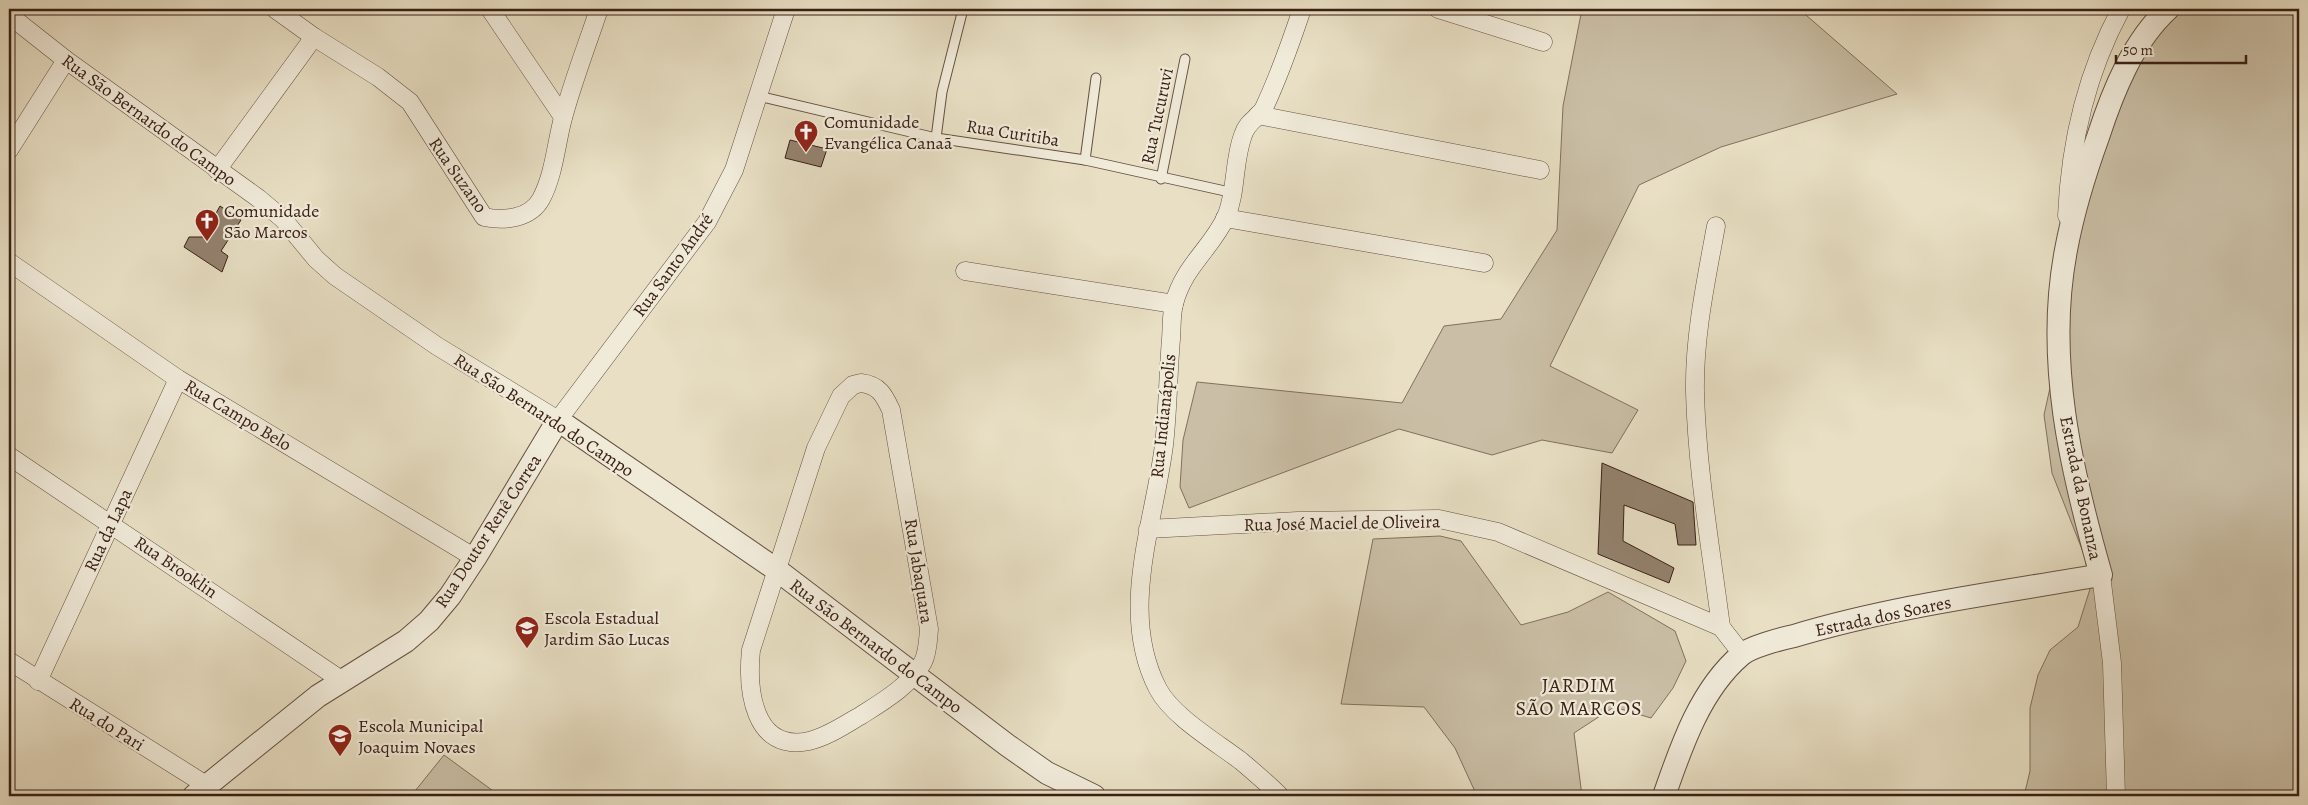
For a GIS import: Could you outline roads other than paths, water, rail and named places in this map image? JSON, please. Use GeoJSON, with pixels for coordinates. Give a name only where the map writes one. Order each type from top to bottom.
{"type":"FeatureCollection","features":[{"type":"Feature","properties":{"kind":"street","name":"Rua Suzano"},"geometry":{"type":"LineString","coordinates":[[275,9],[314,37],[378,77],[410,102],[484,217],[500,220],[523,216],[541,200],[556,153],[563,118],[599,9]]}},
{"type":"Feature","properties":{"kind":"street"},"geometry":{"type":"LineString","coordinates":[[490,9],[563,118]]}},
{"type":"Feature","properties":{"kind":"street","name":"Rua Santo André"},"geometry":{"type":"LineString","coordinates":[[558,420],[707,222],[734,170],[786,9]]}},
{"type":"Feature","properties":{"kind":"street","name":"Rua Indianápolis"},"geometry":{"type":"LineString","coordinates":[[1280,796],[1243,763],[1175,710],[1159,691],[1147,664],[1140,624],[1141,578],[1164,445],[1174,304],[1190,266],[1204,250],[1225,218],[1234,193],[1235,168],[1243,136],[1249,122],[1262,111],[1288,50],[1302,9]]}},
{"type":"Feature","properties":{"kind":"street"},"geometry":{"type":"LineString","coordinates":[[1438,9],[1543,42]]}},
{"type":"Feature","properties":{"kind":"street"},"geometry":{"type":"LineString","coordinates":[[2066,250],[2069,178],[2076,133],[2087,88],[2105,39],[2122,9]]}},
{"type":"Feature","properties":{"kind":"street","name":"Estrada da Bonanza"},"geometry":{"type":"LineString","coordinates":[[2101,575],[2081,505],[2066,433],[2060,374],[2059,324],[2066,250],[2086,171],[2115,89],[2150,25],[2168,9]]}},
{"type":"Feature","properties":{"kind":"street","name":"Rua São Bernardo do Campo"},"geometry":{"type":"LineString","coordinates":[[9,15],[66,60],[258,198],[283,219],[316,259],[335,276],[437,346],[558,420],[777,570],[914,676],[1047,773],[1094,796]]}},
{"type":"Feature","properties":{"kind":"street"},"geometry":{"type":"LineString","coordinates":[[217,170],[314,37]]}},
{"type":"Feature","properties":{"kind":"street"},"geometry":{"type":"LineString","coordinates":[[9,150],[66,60]]}},
{"type":"Feature","properties":{"kind":"street"},"geometry":{"type":"LineString","coordinates":[[1258,115],[1540,170]]}},
{"type":"Feature","properties":{"kind":"street"},"geometry":{"type":"LineString","coordinates":[[1225,218],[1484,263]]}},
{"type":"Feature","properties":{"kind":"street"},"geometry":{"type":"LineString","coordinates":[[1716,226],[1698,328],[1695,391],[1699,462],[1721,627]]}},
{"type":"Feature","properties":{"kind":"street","name":"Rua Campo Belo"},"geometry":{"type":"LineString","coordinates":[[9,262],[178,379],[475,558]]}},
{"type":"Feature","properties":{"kind":"street"},"geometry":{"type":"LineString","coordinates":[[965,271],[1174,304]]}},
{"type":"Feature","properties":{"kind":"street","name":"Rua da Lapa"},"geometry":{"type":"LineString","coordinates":[[38,681],[178,379]]}},
{"type":"Feature","properties":{"kind":"street","name":"Rua Jabaquara"},"geometry":{"type":"LineString","coordinates":[[861,383],[877,387],[883,392],[896,434],[929,629],[924,661],[914,676],[885,700],[827,735],[809,741],[792,742],[778,738],[761,725],[751,698],[748,674],[750,650],[816,448],[841,396],[853,385],[861,383]]}},
{"type":"Feature","properties":{"kind":"street","name":"Rua Doutor Renê Correa"},"geometry":{"type":"LineString","coordinates":[[200,791],[318,696],[406,641],[428,622],[450,596],[475,558],[558,420]]}},
{"type":"Feature","properties":{"kind":"street","name":"Rua Brooklin"},"geometry":{"type":"LineString","coordinates":[[9,456],[111,523],[341,680]]}},
{"type":"Feature","properties":{"kind":"street","name":"Rua José Maciel de Oliveira"},"geometry":{"type":"LineString","coordinates":[[1148,529],[1298,521],[1440,519],[1498,532],[1721,627],[1742,654]]}},
{"type":"Feature","properties":{"kind":"street"},"geometry":{"type":"LineString","coordinates":[[2101,575],[2112,663],[2116,796]]}},
{"type":"Feature","properties":{"kind":"street","name":"Estrada dos Soares"},"geometry":{"type":"LineString","coordinates":[[1664,796],[1681,746],[1698,712],[1718,681],[1742,654],[1781,639],[1848,620],[2101,575]]}},
{"type":"Feature","properties":{"kind":"street","name":"Rua do Pari"},"geometry":{"type":"LineString","coordinates":[[9,661],[200,791]]}},
{"type":"Feature","properties":{"kind":"lane"},"geometry":{"type":"LineString","coordinates":[[936,138],[942,92],[963,9]]}},
{"type":"Feature","properties":{"kind":"lane","name":"Rua Tucuruvi"},"geometry":{"type":"LineString","coordinates":[[1160,178],[1185,59]]}},
{"type":"Feature","properties":{"kind":"lane"},"geometry":{"type":"LineString","coordinates":[[1085,160],[1096,78]]}},
{"type":"Feature","properties":{"kind":"lane","name":"Rua Curitiba"},"geometry":{"type":"LineString","coordinates":[[758,96],[936,138],[1085,160],[1234,193]]}},
{"type":"Feature","properties":{"kind":"place","name":"Comunidade Evangélica Canaã"},"geometry":{"type":"Point","coordinates":[806,153]}},
{"type":"Feature","properties":{"kind":"place","name":"Comunidade São Marcos"},"geometry":{"type":"Point","coordinates":[207,242]}},
{"type":"Feature","properties":{"kind":"place","name":"Escola Estadual Jardim São Lucas"},"geometry":{"type":"Point","coordinates":[527,649]}},
{"type":"Feature","properties":{"kind":"place","name":"Escola Municipal Joaquim Novaes"},"geometry":{"type":"Point","coordinates":[340,757]}},
{"type":"Feature","properties":{"kind":"district","name":"JARDIM SÃO MARCOS"},"geometry":{"type":"Point","coordinates":[1579,696]}}]}
